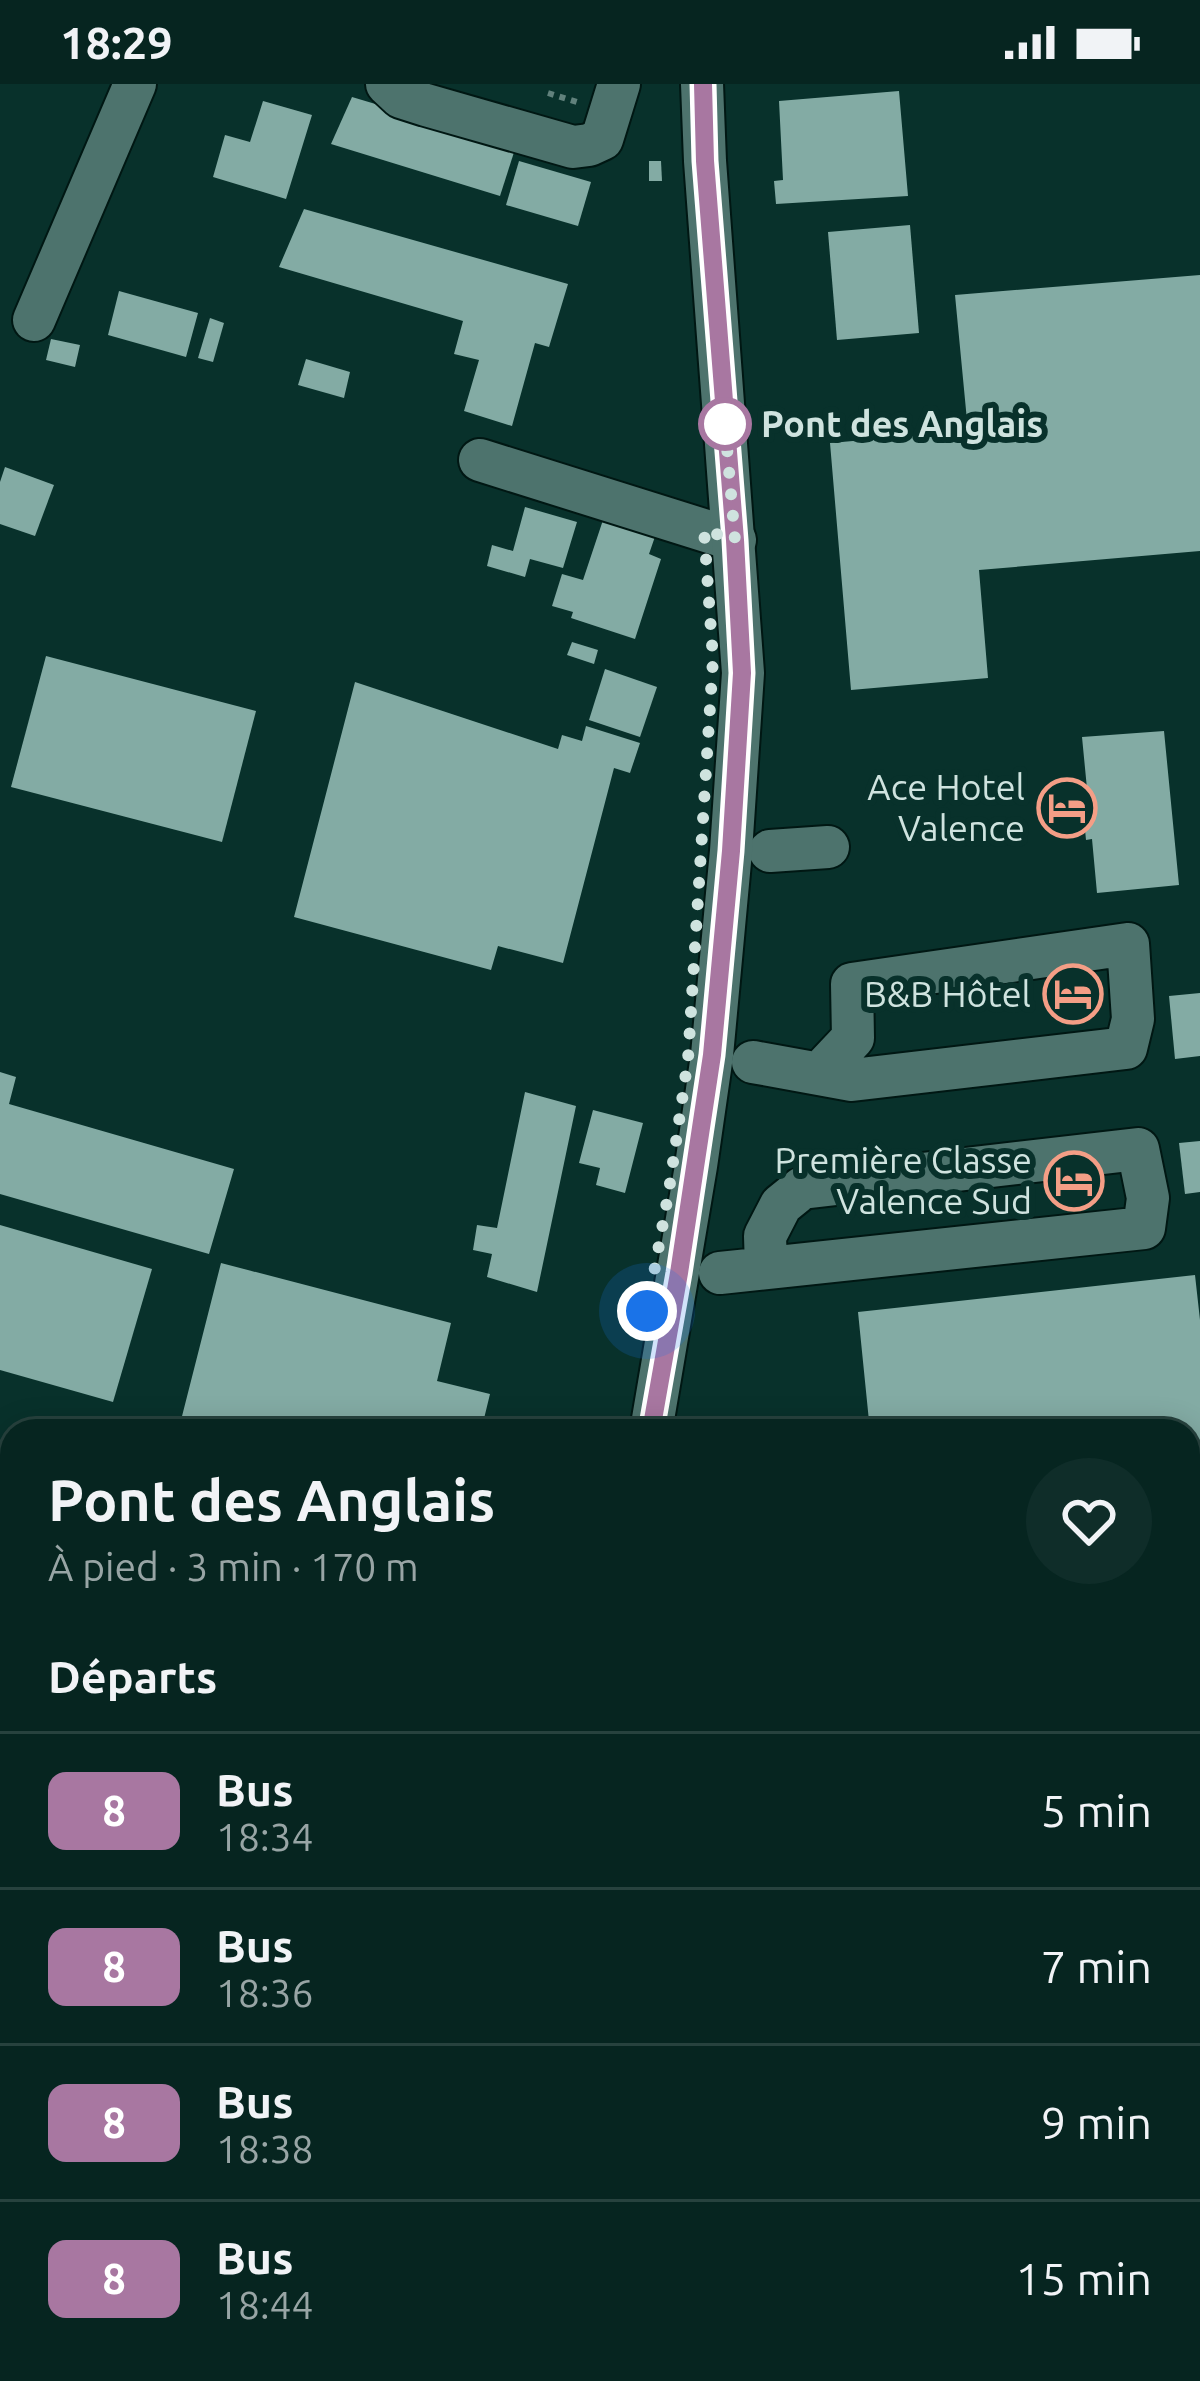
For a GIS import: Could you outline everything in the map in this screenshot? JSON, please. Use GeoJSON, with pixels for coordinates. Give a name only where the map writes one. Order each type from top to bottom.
{"type":"FeatureCollection","features":[{"type":"Feature","properties":{"kind":"street"},"geometry":{"type":"LineString","coordinates":[[34,320],[135,84]]}},
{"type":"Feature","properties":{"kind":"street"},"geometry":{"type":"LineString","coordinates":[[388,84],[401,97],[573,147],[602,139],[604,94]]}},
{"type":"Feature","properties":{"kind":"street"},"geometry":{"type":"LineString","coordinates":[[653,1419],[696,1166],[721,968],[739,759],[742,673],[735,540],[703,84]]}},
{"type":"Feature","properties":{"kind":"street"},"geometry":{"type":"LineString","coordinates":[[480,460],[735,540]]}},
{"type":"Feature","properties":{"kind":"street"},"geometry":{"type":"LineString","coordinates":[[770,851],[828,847]]}},
{"type":"Feature","properties":{"kind":"street"},"geometry":{"type":"LineString","coordinates":[[753,1062],[852,1080],[1126,1048],[1133,1019],[1127,944],[852,984],[853,1038],[820,1073]]}},
{"type":"Feature","properties":{"kind":"street"},"geometry":{"type":"LineString","coordinates":[[720,1273],[1144,1228],[1148,1198],[1138,1149],[802,1188],[781,1204],[765,1236],[766,1267]]}},
{"type":"Feature","properties":{"kind":"path"},"geometry":{"type":"LineString","coordinates":[[548,93],[604,94]]}},
{"type":"Feature","properties":{"kind":"building"},"geometry":{"type":"Polygon","coordinates":[[[899,91],[908,196],[776,204],[774,181],[783,180],[779,101],[899,91]]]}},
{"type":"Feature","properties":{"kind":"building"},"geometry":{"type":"Polygon","coordinates":[[[352,97],[516,146],[500,196],[331,144],[352,97]]]}},
{"type":"Feature","properties":{"kind":"building"},"geometry":{"type":"Polygon","coordinates":[[[263,101],[312,115],[286,199],[213,177],[225,135],[250,142],[263,101]]]}},
{"type":"Feature","properties":{"kind":"building"},"geometry":{"type":"Polygon","coordinates":[[[519,161],[591,182],[578,226],[506,205],[519,161]]]}},
{"type":"Feature","properties":{"kind":"building"},"geometry":{"type":"Polygon","coordinates":[[[649,161],[661,161],[662,181],[649,181],[649,161]]]}},
{"type":"Feature","properties":{"kind":"building"},"geometry":{"type":"Polygon","coordinates":[[[304,209],[568,284],[549,347],[535,343],[512,426],[464,411],[479,360],[454,354],[463,321],[279,267],[304,209]]]}},
{"type":"Feature","properties":{"kind":"building"},"geometry":{"type":"Polygon","coordinates":[[[910,225],[919,333],[837,340],[828,232],[910,225]]]}},
{"type":"Feature","properties":{"kind":"building"},"geometry":{"type":"Polygon","coordinates":[[[1200,275],[1200,551],[979,570],[988,678],[851,690],[830,443],[968,431],[955,295],[1200,275]]]}},
{"type":"Feature","properties":{"kind":"building"},"geometry":{"type":"Polygon","coordinates":[[[119,291],[198,313],[186,357],[108,335],[119,291]]]}},
{"type":"Feature","properties":{"kind":"building"},"geometry":{"type":"Polygon","coordinates":[[[210,318],[224,323],[213,362],[198,358],[210,318]]]}},
{"type":"Feature","properties":{"kind":"building"},"geometry":{"type":"Polygon","coordinates":[[[51,339],[80,345],[75,367],[46,360],[51,339]]]}},
{"type":"Feature","properties":{"kind":"building"},"geometry":{"type":"Polygon","coordinates":[[[306,359],[350,372],[344,398],[298,385],[306,359]]]}},
{"type":"Feature","properties":{"kind":"building"},"geometry":{"type":"Polygon","coordinates":[[[5,467],[54,485],[35,536],[0,524],[0,482],[5,467]]]}},
{"type":"Feature","properties":{"kind":"building"},"geometry":{"type":"Polygon","coordinates":[[[525,507],[577,522],[563,568],[530,559],[525,577],[487,566],[492,545],[513,551],[525,507]]]}},
{"type":"Feature","properties":{"kind":"building"},"geometry":{"type":"Polygon","coordinates":[[[607,508],[659,525],[649,554],[661,559],[635,639],[571,618],[573,612],[552,606],[562,574],[583,580],[607,508]]]}},
{"type":"Feature","properties":{"kind":"building"},"geometry":{"type":"Polygon","coordinates":[[[572,642],[598,650],[594,664],[567,655],[572,642]]]}},
{"type":"Feature","properties":{"kind":"building"},"geometry":{"type":"Polygon","coordinates":[[[46,656],[256,711],[222,842],[11,787],[46,656]]]}},
{"type":"Feature","properties":{"kind":"building"},"geometry":{"type":"Polygon","coordinates":[[[605,669],[657,687],[640,737],[589,720],[605,669]]]}},
{"type":"Feature","properties":{"kind":"building"},"geometry":{"type":"Polygon","coordinates":[[[355,682],[558,749],[562,735],[582,741],[586,726],[640,743],[630,773],[614,768],[563,963],[498,946],[491,970],[294,917],[355,682]]]}},
{"type":"Feature","properties":{"kind":"building"},"geometry":{"type":"Polygon","coordinates":[[[1164,731],[1179,885],[1097,893],[1082,799],[1088,799],[1082,737],[1164,731]]]}},
{"type":"Feature","properties":{"kind":"building"},"geometry":{"type":"Polygon","coordinates":[[[1200,993],[1200,1056],[1175,1059],[1169,996],[1200,993]]]}},
{"type":"Feature","properties":{"kind":"building"},"geometry":{"type":"Polygon","coordinates":[[[0,1072],[16,1077],[9,1104],[234,1169],[209,1254],[0,1194],[0,1072]]]}},
{"type":"Feature","properties":{"kind":"building"},"geometry":{"type":"Polygon","coordinates":[[[525,1092],[576,1106],[537,1292],[487,1277],[492,1254],[473,1250],[477,1225],[497,1228],[525,1092]]]}},
{"type":"Feature","properties":{"kind":"building"},"geometry":{"type":"Polygon","coordinates":[[[593,1110],[643,1123],[625,1193],[596,1185],[600,1168],[579,1163],[593,1110]]]}},
{"type":"Feature","properties":{"kind":"building"},"geometry":{"type":"Polygon","coordinates":[[[1200,1141],[1200,1192],[1185,1194],[1179,1143],[1200,1141]]]}},
{"type":"Feature","properties":{"kind":"building"},"geometry":{"type":"Polygon","coordinates":[[[0,1225],[152,1269],[113,1402],[0,1370],[0,1225]]]}},
{"type":"Feature","properties":{"kind":"building"},"geometry":{"type":"Polygon","coordinates":[[[221,1263],[451,1323],[437,1381],[490,1394],[484,1419],[181,1419],[221,1263]]]}},
{"type":"Feature","properties":{"kind":"building"},"geometry":{"type":"Polygon","coordinates":[[[1195,1275],[1200,1419],[869,1419],[858,1312],[1195,1275]]]}},
{"type":"Feature","properties":{"kind":"bus line","name":"8"},"geometry":{"type":"LineString","coordinates":[[653,1419],[712,1055],[739,759],[742,673],[735,540],[703,84]]}},
{"type":"Feature","properties":{"kind":"place","name":"Pont des Anglais"},"geometry":{"type":"Point","coordinates":[725,424]}},
{"type":"Feature","properties":{"kind":"place","name":"Ace Hotel Valence"},"geometry":{"type":"Point","coordinates":[1067,808]}},
{"type":"Feature","properties":{"kind":"place","name":"B&B Hôtel"},"geometry":{"type":"Point","coordinates":[1073,994]}},
{"type":"Feature","properties":{"kind":"place","name":"Première Classe Valence Sud"},"geometry":{"type":"Point","coordinates":[1074,1181]}},
{"type":"Feature","properties":{"kind":"route"},"geometry":{"type":"LineString","coordinates":[[647,1311],[688,1059],[713,659],[704,530],[735,540],[725,424]]}}]}
